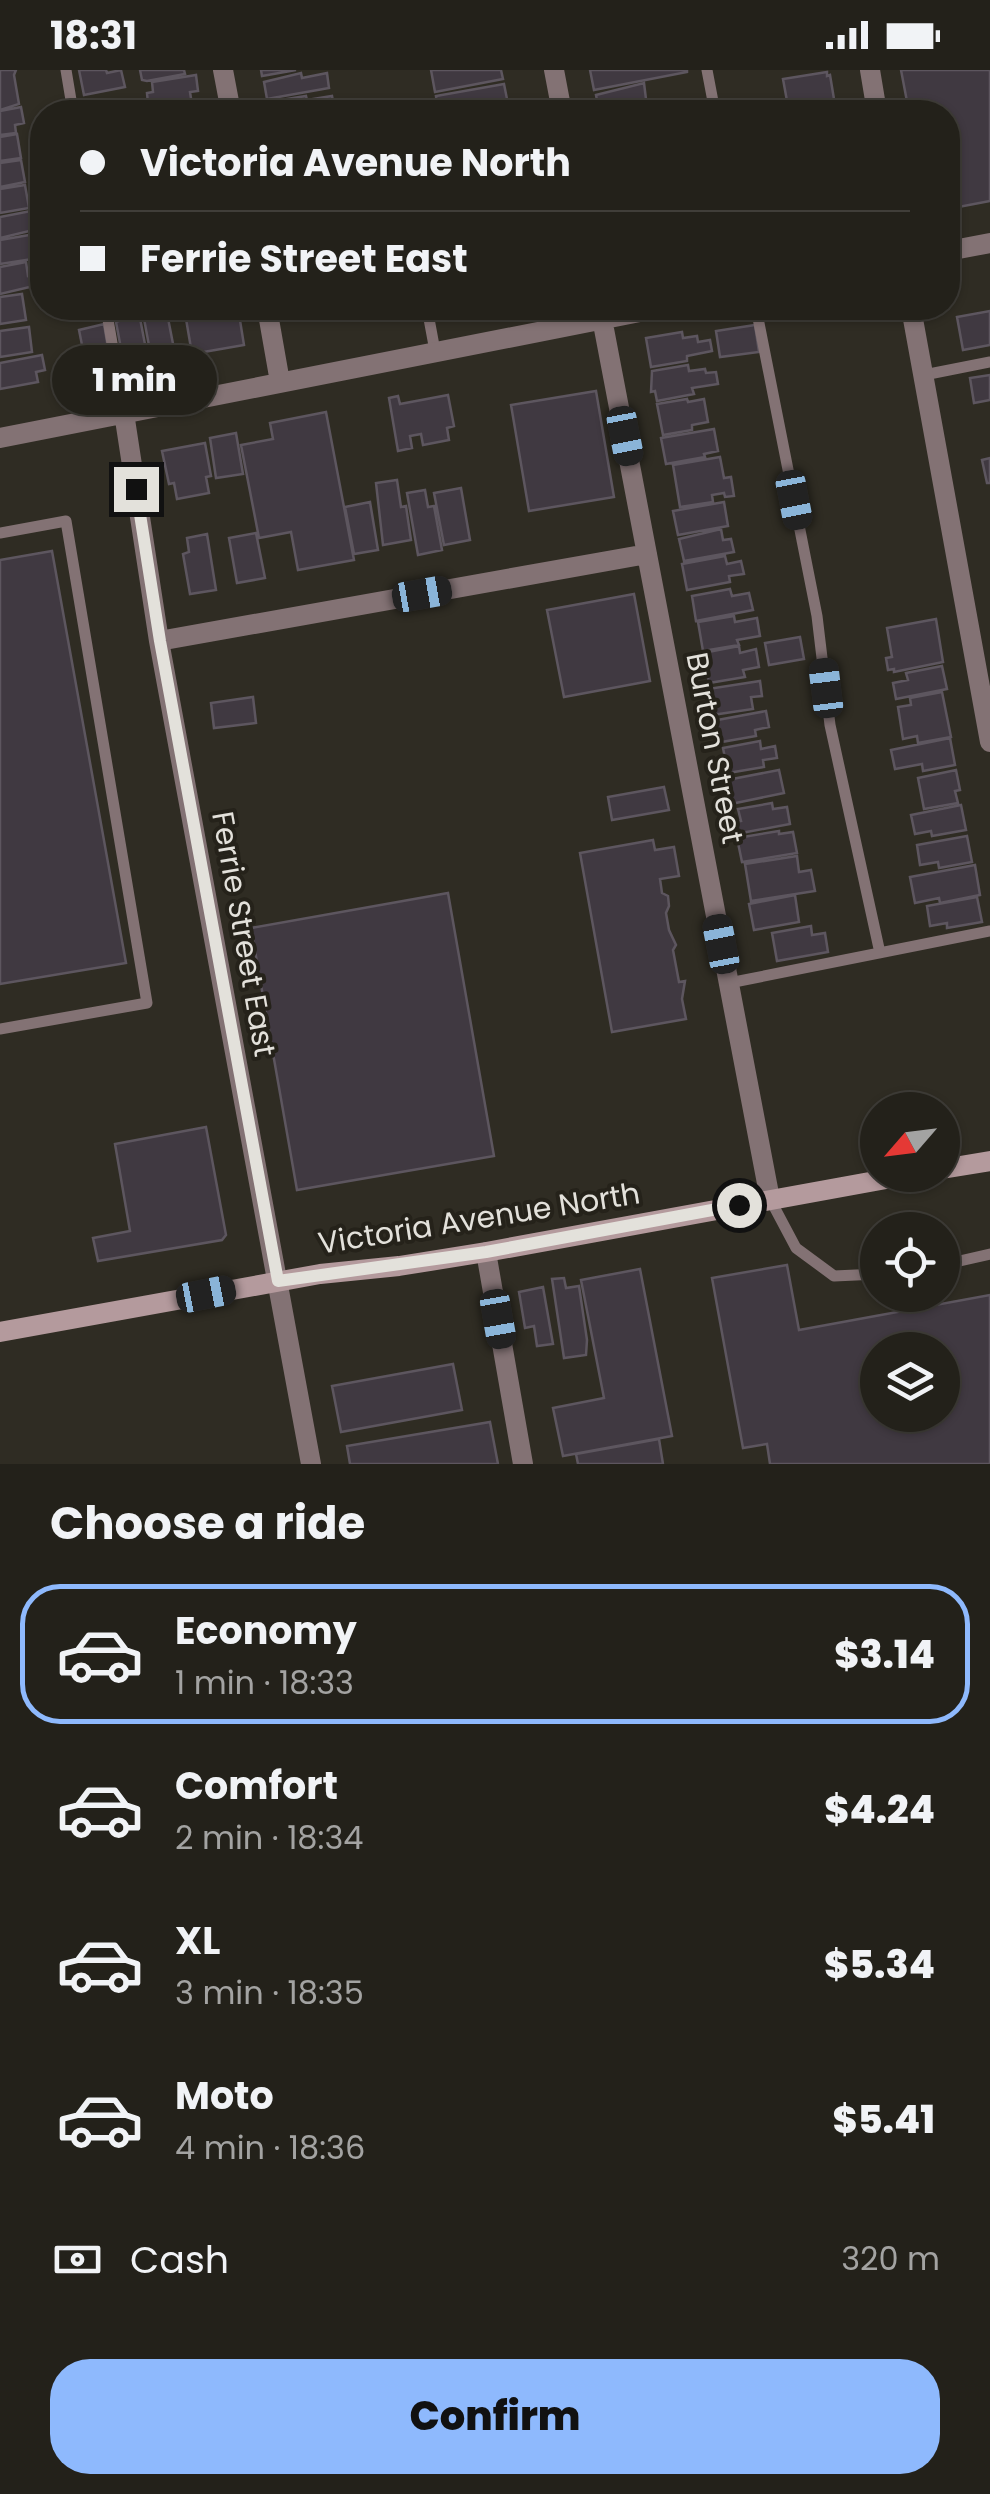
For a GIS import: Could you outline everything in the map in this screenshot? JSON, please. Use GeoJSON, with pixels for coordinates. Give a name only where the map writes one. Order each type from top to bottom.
{"type":"FeatureCollection","features":[{"type":"Feature","properties":{"kind":"main road"},"geometry":{"type":"LineString","coordinates":[[960,1166],[990,1161]]}},
{"type":"Feature","properties":{"kind":"main road","name":"Victoria Avenue North"},"geometry":{"type":"LineString","coordinates":[[0,1332],[278,1281],[486,1252],[860,1184]]}},
{"type":"Feature","properties":{"kind":"street"},"geometry":{"type":"LineString","coordinates":[[224,70],[229,100]]}},
{"type":"Feature","properties":{"kind":"street"},"geometry":{"type":"LineString","coordinates":[[554,70],[560,100]]}},
{"type":"Feature","properties":{"kind":"street"},"geometry":{"type":"LineString","coordinates":[[870,70],[875,100]]}},
{"type":"Feature","properties":{"kind":"street"},"geometry":{"type":"LineString","coordinates":[[960,249],[990,243]]}},
{"type":"Feature","properties":{"kind":"street"},"geometry":{"type":"LineString","coordinates":[[269,320],[280,382]]}},
{"type":"Feature","properties":{"kind":"street"},"geometry":{"type":"LineString","coordinates":[[0,438],[570,320]]}},
{"type":"Feature","properties":{"kind":"street","name":"Burton Street"},"geometry":{"type":"LineString","coordinates":[[602,320],[770,1200]]}},
{"type":"Feature","properties":{"kind":"street"},"geometry":{"type":"LineString","coordinates":[[913,320],[990,742]]}},
{"type":"Feature","properties":{"kind":"street","name":"Ferrie Street East"},"geometry":{"type":"LineString","coordinates":[[124,414],[160,641],[311,1464]]}},
{"type":"Feature","properties":{"kind":"street"},"geometry":{"type":"LineString","coordinates":[[160,641],[648,554]]}},
{"type":"Feature","properties":{"kind":"street"},"geometry":{"type":"LineString","coordinates":[[486,1252],[523,1464]]}},
{"type":"Feature","properties":{"kind":"lane"},"geometry":{"type":"LineString","coordinates":[[66,70],[71,100]]}},
{"type":"Feature","properties":{"kind":"lane"},"geometry":{"type":"LineString","coordinates":[[708,70],[713,100]]}},
{"type":"Feature","properties":{"kind":"lane"},"geometry":{"type":"LineString","coordinates":[[108,320],[124,414]]}},
{"type":"Feature","properties":{"kind":"lane"},"geometry":{"type":"LineString","coordinates":[[429,320],[435,351]]}},
{"type":"Feature","properties":{"kind":"lane"},"geometry":{"type":"LineString","coordinates":[[758,320],[817,616],[830,725],[880,953]]}},
{"type":"Feature","properties":{"kind":"lane"},"geometry":{"type":"LineString","coordinates":[[924,375],[990,362]]}},
{"type":"Feature","properties":{"kind":"lane"},"geometry":{"type":"LineString","coordinates":[[0,532],[66,521],[147,1002],[0,1029]]}},
{"type":"Feature","properties":{"kind":"lane"},"geometry":{"type":"LineString","coordinates":[[728,983],[990,930]]}},
{"type":"Feature","properties":{"kind":"lane"},"geometry":{"type":"LineString","coordinates":[[770,1200],[796,1248],[834,1276],[860,1275]]}},
{"type":"Feature","properties":{"kind":"lane"},"geometry":{"type":"LineString","coordinates":[[960,1261],[990,1254]]}},
{"type":"Feature","properties":{"kind":"building"},"geometry":{"type":"Polygon","coordinates":[[[0,70],[16,70],[19,104],[0,110],[0,70]]]}},
{"type":"Feature","properties":{"kind":"building"},"geometry":{"type":"Polygon","coordinates":[[[79,70],[121,70],[125,87],[84,95],[79,70]]]}},
{"type":"Feature","properties":{"kind":"building"},"geometry":{"type":"Polygon","coordinates":[[[140,70],[184,70],[185,74],[147,81],[142,80],[140,70]]]}},
{"type":"Feature","properties":{"kind":"building"},"geometry":{"type":"Polygon","coordinates":[[[261,70],[296,70],[262,76],[261,70]]]}},
{"type":"Feature","properties":{"kind":"building"},"geometry":{"type":"Polygon","coordinates":[[[431,70],[501,70],[503,79],[435,92],[431,70]]]}},
{"type":"Feature","properties":{"kind":"building"},"geometry":{"type":"Polygon","coordinates":[[[590,70],[687,70],[687,72],[594,90],[590,70]]]}},
{"type":"Feature","properties":{"kind":"building"},"geometry":{"type":"Polygon","coordinates":[[[901,70],[990,70],[990,201],[960,207],[960,100],[907,100],[901,70]]]}},
{"type":"Feature","properties":{"kind":"building"},"geometry":{"type":"Polygon","coordinates":[[[827,72],[834,100],[787,100],[783,79],[827,72]]]}},
{"type":"Feature","properties":{"kind":"building"},"geometry":{"type":"Polygon","coordinates":[[[301,73],[302,78],[327,73],[329,88],[267,99],[264,82],[301,73]]]}},
{"type":"Feature","properties":{"kind":"building"},"geometry":{"type":"Polygon","coordinates":[[[196,75],[198,91],[190,92],[191,100],[148,100],[147,93],[153,92],[152,82],[196,75]]]}},
{"type":"Feature","properties":{"kind":"building"},"geometry":{"type":"Polygon","coordinates":[[[644,83],[646,99],[597,100],[596,95],[644,83]]]}},
{"type":"Feature","properties":{"kind":"building"},"geometry":{"type":"Polygon","coordinates":[[[504,84],[507,100],[436,100],[436,96],[504,84]]]}},
{"type":"Feature","properties":{"kind":"building"},"geometry":{"type":"Polygon","coordinates":[[[21,107],[24,123],[15,125],[16,133],[0,135],[0,111],[21,107]]]}},
{"type":"Feature","properties":{"kind":"building"},"geometry":{"type":"Polygon","coordinates":[[[17,134],[21,158],[0,161],[0,137],[17,134]]]}},
{"type":"Feature","properties":{"kind":"building"},"geometry":{"type":"Polygon","coordinates":[[[21,160],[25,182],[0,187],[0,163],[21,160]]]}},
{"type":"Feature","properties":{"kind":"building"},"geometry":{"type":"Polygon","coordinates":[[[25,185],[29,208],[0,213],[0,189],[25,185]]]}},
{"type":"Feature","properties":{"kind":"building"},"geometry":{"type":"Polygon","coordinates":[[[30,211],[30,231],[0,238],[0,217],[30,211]]]}},
{"type":"Feature","properties":{"kind":"building"},"geometry":{"type":"Polygon","coordinates":[[[30,235],[30,259],[0,264],[0,240],[30,235]]]}},
{"type":"Feature","properties":{"kind":"building"},"geometry":{"type":"Polygon","coordinates":[[[26,262],[30,287],[0,294],[0,267],[26,262]]]}},
{"type":"Feature","properties":{"kind":"building"},"geometry":{"type":"Polygon","coordinates":[[[22,294],[26,320],[0,324],[0,297],[22,294]]]}},
{"type":"Feature","properties":{"kind":"building"},"geometry":{"type":"Polygon","coordinates":[[[990,311],[990,345],[963,350],[960,316],[990,311]]]}},
{"type":"Feature","properties":{"kind":"building"},"geometry":{"type":"Polygon","coordinates":[[[140,320],[149,365],[125,370],[116,322],[140,320]]]}},
{"type":"Feature","properties":{"kind":"building"},"geometry":{"type":"Polygon","coordinates":[[[144,320],[168,320],[175,354],[155,358],[154,350],[150,351],[144,320]]]}},
{"type":"Feature","properties":{"kind":"building"},"geometry":{"type":"Polygon","coordinates":[[[186,320],[240,320],[244,345],[192,354],[186,320]]]}},
{"type":"Feature","properties":{"kind":"building"},"geometry":{"type":"Polygon","coordinates":[[[104,324],[110,360],[86,365],[79,330],[104,324]]]}},
{"type":"Feature","properties":{"kind":"building"},"geometry":{"type":"Polygon","coordinates":[[[755,325],[759,352],[720,357],[716,331],[755,325]]]}},
{"type":"Feature","properties":{"kind":"building"},"geometry":{"type":"Polygon","coordinates":[[[29,327],[32,352],[0,357],[0,331],[29,327]]]}},
{"type":"Feature","properties":{"kind":"building"},"geometry":{"type":"Polygon","coordinates":[[[682,332],[683,338],[697,336],[698,342],[710,340],[712,351],[687,356],[687,361],[651,367],[646,338],[682,332]]]}},
{"type":"Feature","properties":{"kind":"building"},"geometry":{"type":"Polygon","coordinates":[[[42,355],[45,370],[36,372],[38,382],[0,389],[0,363],[42,355]]]}},
{"type":"Feature","properties":{"kind":"building"},"geometry":{"type":"Polygon","coordinates":[[[688,365],[689,371],[716,372],[718,384],[692,388],[694,394],[657,401],[655,391],[651,392],[652,371],[688,365]]]}},
{"type":"Feature","properties":{"kind":"building"},"geometry":{"type":"Polygon","coordinates":[[[990,375],[990,400],[974,403],[970,378],[990,375]]]}},
{"type":"Feature","properties":{"kind":"building"},"geometry":{"type":"Polygon","coordinates":[[[596,391],[614,497],[529,511],[511,405],[596,391]]]}},
{"type":"Feature","properties":{"kind":"building"},"geometry":{"type":"Polygon","coordinates":[[[448,395],[454,426],[447,428],[449,440],[423,445],[421,434],[410,436],[412,448],[398,451],[389,398],[398,396],[400,404],[448,395]]]}},
{"type":"Feature","properties":{"kind":"building"},"geometry":{"type":"Polygon","coordinates":[[[704,399],[708,422],[692,425],[692,430],[663,435],[657,404],[704,399]]]}},
{"type":"Feature","properties":{"kind":"building"},"geometry":{"type":"Polygon","coordinates":[[[326,412],[354,560],[298,570],[291,532],[259,538],[241,445],[273,439],[270,423],[326,412]]]}},
{"type":"Feature","properties":{"kind":"building"},"geometry":{"type":"Polygon","coordinates":[[[714,429],[718,451],[666,464],[661,438],[714,429]]]}},
{"type":"Feature","properties":{"kind":"building"},"geometry":{"type":"Polygon","coordinates":[[[236,433],[243,474],[216,478],[210,438],[236,433]]]}},
{"type":"Feature","properties":{"kind":"building"},"geometry":{"type":"Polygon","coordinates":[[[205,443],[211,476],[206,477],[209,493],[177,499],[174,483],[169,484],[162,451],[205,443]]]}},
{"type":"Feature","properties":{"kind":"building"},"geometry":{"type":"Polygon","coordinates":[[[720,457],[724,478],[731,477],[734,496],[712,495],[713,502],[680,507],[673,465],[720,457]]]}},
{"type":"Feature","properties":{"kind":"building"},"geometry":{"type":"Polygon","coordinates":[[[990,458],[990,483],[987,483],[982,460],[990,458]]]}},
{"type":"Feature","properties":{"kind":"building"},"geometry":{"type":"Polygon","coordinates":[[[397,480],[411,540],[383,545],[376,483],[397,480]]]}},
{"type":"Feature","properties":{"kind":"building"},"geometry":{"type":"Polygon","coordinates":[[[461,488],[470,540],[444,545],[434,493],[461,488]]]}},
{"type":"Feature","properties":{"kind":"building"},"geometry":{"type":"Polygon","coordinates":[[[425,490],[428,507],[434,506],[442,550],[418,555],[407,493],[425,490]]]}},
{"type":"Feature","properties":{"kind":"building"},"geometry":{"type":"Polygon","coordinates":[[[370,502],[378,550],[354,554],[345,507],[370,502]]]}},
{"type":"Feature","properties":{"kind":"building"},"geometry":{"type":"Polygon","coordinates":[[[724,502],[728,526],[678,535],[673,511],[724,502]]]}},
{"type":"Feature","properties":{"kind":"building"},"geometry":{"type":"Polygon","coordinates":[[[721,529],[723,540],[731,539],[734,552],[684,561],[679,539],[721,529]]]}},
{"type":"Feature","properties":{"kind":"building"},"geometry":{"type":"Polygon","coordinates":[[[256,533],[265,578],[237,583],[229,538],[256,533]]]}},
{"type":"Feature","properties":{"kind":"building"},"geometry":{"type":"Polygon","coordinates":[[[207,534],[216,590],[190,594],[183,554],[189,552],[187,538],[207,534]]]}},
{"type":"Feature","properties":{"kind":"building"},"geometry":{"type":"Polygon","coordinates":[[[52,551],[126,963],[0,984],[0,560],[52,551]]]}},
{"type":"Feature","properties":{"kind":"building"},"geometry":{"type":"Polygon","coordinates":[[[725,556],[727,564],[741,561],[744,574],[729,576],[730,582],[687,590],[682,564],[725,556]]]}},
{"type":"Feature","properties":{"kind":"building"},"geometry":{"type":"Polygon","coordinates":[[[730,589],[732,596],[749,593],[753,610],[696,621],[692,596],[730,589]]]}},
{"type":"Feature","properties":{"kind":"building"},"geometry":{"type":"Polygon","coordinates":[[[634,594],[650,681],[564,697],[547,610],[634,594]]]}},
{"type":"Feature","properties":{"kind":"building"},"geometry":{"type":"Polygon","coordinates":[[[734,616],[735,622],[757,618],[760,636],[737,640],[739,645],[703,651],[698,622],[734,616]]]}},
{"type":"Feature","properties":{"kind":"building"},"geometry":{"type":"Polygon","coordinates":[[[936,619],[943,662],[888,670],[886,658],[892,657],[887,628],[936,619]]]}},
{"type":"Feature","properties":{"kind":"building"},"geometry":{"type":"Polygon","coordinates":[[[800,637],[804,659],[769,665],[765,643],[800,637]]]}},
{"type":"Feature","properties":{"kind":"building"},"geometry":{"type":"Polygon","coordinates":[[[739,646],[740,653],[756,649],[759,667],[743,670],[745,677],[709,683],[703,653],[739,646]]]}},
{"type":"Feature","properties":{"kind":"building"},"geometry":{"type":"Polygon","coordinates":[[[942,666],[947,689],[896,699],[893,683],[908,680],[906,673],[942,666]]]}},
{"type":"Feature","properties":{"kind":"building"},"geometry":{"type":"Polygon","coordinates":[[[760,681],[762,696],[751,697],[753,709],[712,715],[708,689],[760,681]]]}},
{"type":"Feature","properties":{"kind":"building"},"geometry":{"type":"Polygon","coordinates":[[[942,692],[951,737],[918,743],[917,736],[903,739],[898,707],[911,705],[910,698],[942,692]]]}},
{"type":"Feature","properties":{"kind":"building"},"geometry":{"type":"Polygon","coordinates":[[[253,697],[256,723],[214,728],[211,703],[253,697]]]}},
{"type":"Feature","properties":{"kind":"building"},"geometry":{"type":"Polygon","coordinates":[[[766,711],[769,727],[755,730],[756,736],[716,743],[712,721],[766,711]]]}},
{"type":"Feature","properties":{"kind":"building"},"geometry":{"type":"Polygon","coordinates":[[[950,738],[955,765],[923,771],[922,764],[895,769],[891,750],[950,738]]]}},
{"type":"Feature","properties":{"kind":"building"},"geometry":{"type":"Polygon","coordinates":[[[760,741],[761,749],[775,746],[777,758],[763,760],[764,767],[728,773],[723,748],[760,741]]]}},
{"type":"Feature","properties":{"kind":"building"},"geometry":{"type":"Polygon","coordinates":[[[779,770],[784,793],[731,804],[727,780],[779,770]]]}},
{"type":"Feature","properties":{"kind":"building"},"geometry":{"type":"Polygon","coordinates":[[[956,770],[958,803],[924,809],[918,778],[956,770]]]}},
{"type":"Feature","properties":{"kind":"building"},"geometry":{"type":"Polygon","coordinates":[[[664,787],[669,810],[612,820],[608,797],[664,787]]]}},
{"type":"Feature","properties":{"kind":"building"},"geometry":{"type":"Polygon","coordinates":[[[772,803],[773,809],[787,807],[790,824],[736,834],[734,822],[741,821],[738,809],[772,803]]]}},
{"type":"Feature","properties":{"kind":"building"},"geometry":{"type":"Polygon","coordinates":[[[961,805],[966,830],[932,836],[931,831],[915,834],[911,815],[961,805]]]}},
{"type":"Feature","properties":{"kind":"building"},"geometry":{"type":"Polygon","coordinates":[[[793,832],[797,853],[742,862],[737,838],[793,832]]]}},
{"type":"Feature","properties":{"kind":"building"},"geometry":{"type":"Polygon","coordinates":[[[967,836],[972,862],[939,868],[938,862],[920,865],[917,845],[967,836]]]}},
{"type":"Feature","properties":{"kind":"building"},"geometry":{"type":"Polygon","coordinates":[[[653,840],[655,850],[674,847],[679,876],[660,879],[662,893],[668,896],[666,913],[676,945],[673,950],[679,982],[685,981],[682,999],[686,1019],[612,1032],[580,853],[653,840]]]}},
{"type":"Feature","properties":{"kind":"building"},"geometry":{"type":"Polygon","coordinates":[[[797,856],[799,872],[811,870],[815,891],[751,901],[745,864],[797,856]]]}},
{"type":"Feature","properties":{"kind":"building"},"geometry":{"type":"Polygon","coordinates":[[[975,865],[980,895],[940,903],[939,898],[915,903],[910,877],[975,865]]]}},
{"type":"Feature","properties":{"kind":"building"},"geometry":{"type":"Polygon","coordinates":[[[448,893],[494,1156],[297,1190],[251,928],[448,893]]]}},
{"type":"Feature","properties":{"kind":"building"},"geometry":{"type":"Polygon","coordinates":[[[795,895],[799,922],[754,930],[749,904],[795,895]]]}},
{"type":"Feature","properties":{"kind":"building"},"geometry":{"type":"Polygon","coordinates":[[[977,897],[982,922],[947,928],[947,923],[930,926],[927,906],[977,897]]]}},
{"type":"Feature","properties":{"kind":"building"},"geometry":{"type":"Polygon","coordinates":[[[811,926],[812,935],[825,933],[828,952],[777,961],[772,933],[811,926]]]}},
{"type":"Feature","properties":{"kind":"building"},"geometry":{"type":"Polygon","coordinates":[[[206,1127],[226,1235],[222,1240],[98,1261],[93,1238],[130,1231],[115,1144],[206,1127]]]}},
{"type":"Feature","properties":{"kind":"building"},"geometry":{"type":"Polygon","coordinates":[[[787,1265],[799,1330],[897,1312],[960,1312],[960,1300],[990,1295],[990,1464],[770,1464],[767,1444],[743,1448],[712,1278],[787,1265]]]}},
{"type":"Feature","properties":{"kind":"building"},"geometry":{"type":"Polygon","coordinates":[[[640,1269],[672,1436],[563,1456],[553,1408],[604,1398],[581,1280],[640,1269]]]}},
{"type":"Feature","properties":{"kind":"building"},"geometry":{"type":"Polygon","coordinates":[[[564,1278],[566,1288],[579,1286],[586,1355],[564,1358],[552,1279],[564,1278]]]}},
{"type":"Feature","properties":{"kind":"building"},"geometry":{"type":"Polygon","coordinates":[[[543,1287],[553,1344],[537,1346],[534,1326],[525,1328],[519,1292],[543,1287]]]}},
{"type":"Feature","properties":{"kind":"building"},"geometry":{"type":"Polygon","coordinates":[[[453,1364],[462,1410],[341,1432],[332,1386],[453,1364]]]}},
{"type":"Feature","properties":{"kind":"building"},"geometry":{"type":"Polygon","coordinates":[[[490,1422],[498,1464],[350,1464],[347,1446],[490,1422]]]}},
{"type":"Feature","properties":{"kind":"building"},"geometry":{"type":"Polygon","coordinates":[[[659,1439],[663,1464],[578,1464],[576,1454],[659,1439]]]}},
{"type":"Feature","properties":{"kind":"route"},"geometry":{"type":"LineString","coordinates":[[136,489],[160,641],[278,1281],[486,1252],[739,1205]]}}]}
